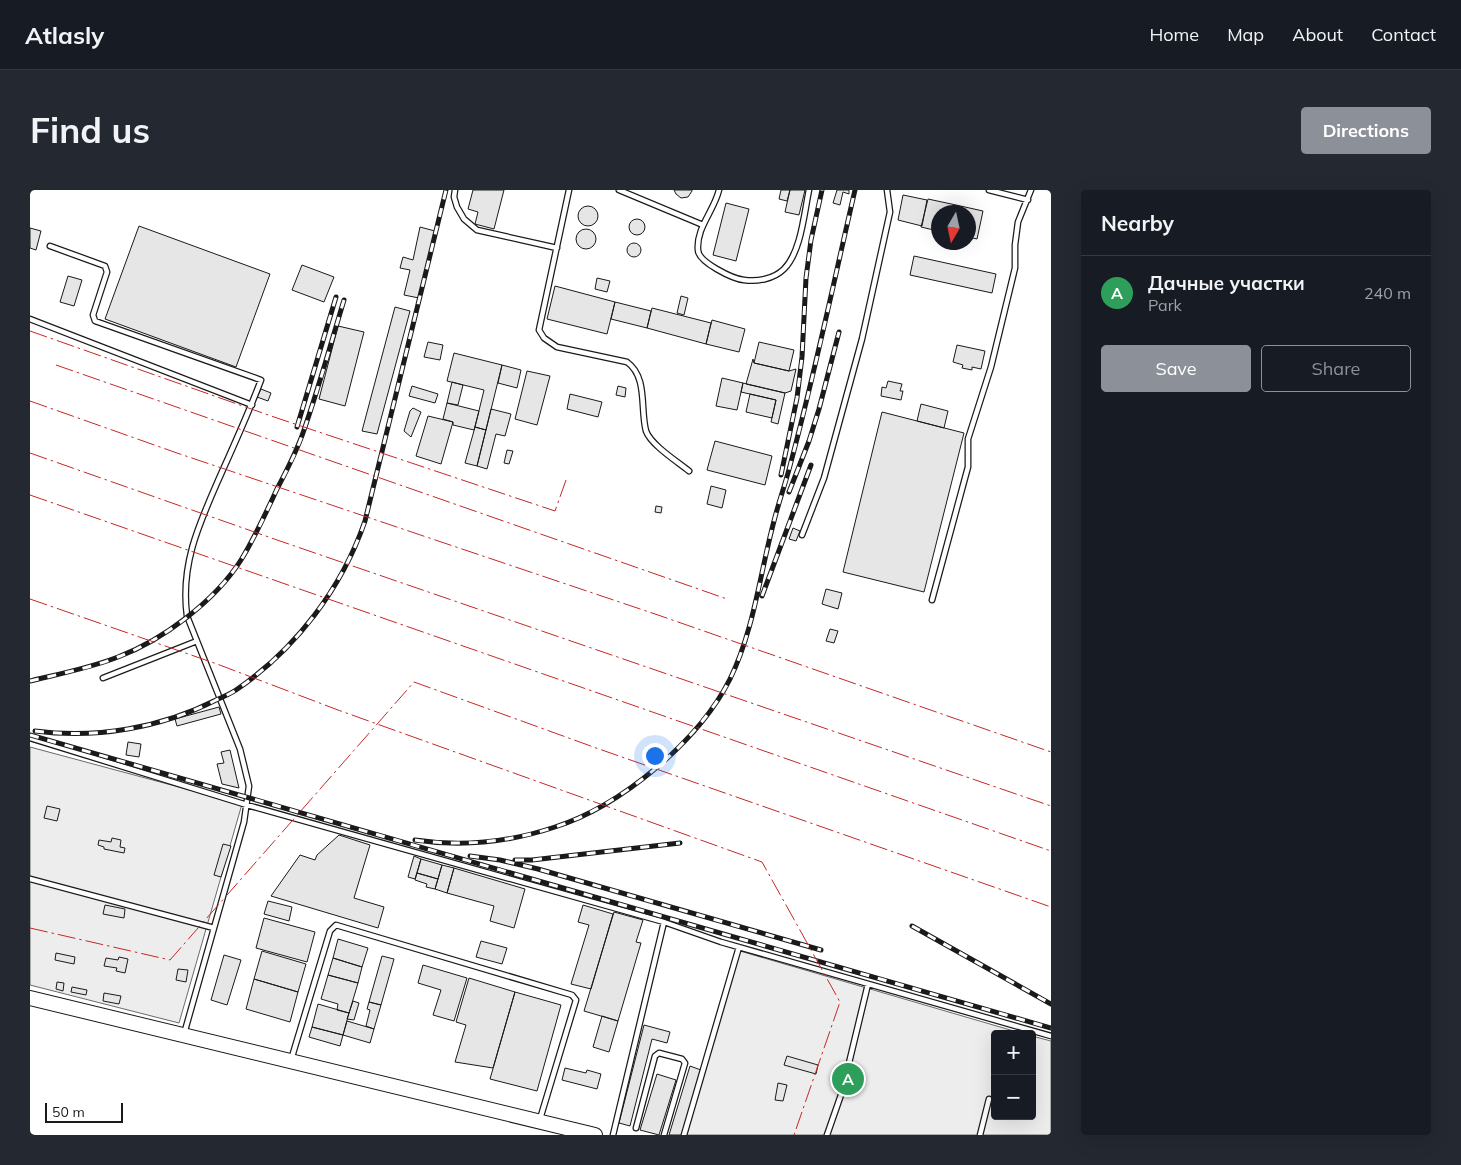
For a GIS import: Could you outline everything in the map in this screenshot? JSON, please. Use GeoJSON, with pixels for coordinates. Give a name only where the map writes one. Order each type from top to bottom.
{"type":"FeatureCollection","features":[{"type":"Feature","properties":{"kind":"main road"},"geometry":{"type":"LineString","coordinates":[[30,998],[595,1135]]}},
{"type":"Feature","properties":{"kind":"lane"},"geometry":{"type":"LineString","coordinates":[[455,190],[454,197],[457,207],[464,219],[477,230],[557,248]]}},
{"type":"Feature","properties":{"kind":"lane"},"geometry":{"type":"LineString","coordinates":[[569,190],[539,330],[544,338],[556,347],[627,362],[633,366],[639,376],[646,432],[652,441],[690,471]]}},
{"type":"Feature","properties":{"kind":"lane"},"geometry":{"type":"LineString","coordinates":[[619,190],[703,225]]}},
{"type":"Feature","properties":{"kind":"lane"},"geometry":{"type":"LineString","coordinates":[[719,190],[716,201],[698,239],[698,253],[703,261],[730,276],[744,280],[770,278],[784,270],[796,251],[809,190]]}},
{"type":"Feature","properties":{"kind":"lane"},"geometry":{"type":"LineString","coordinates":[[802,535],[824,478],[862,339],[890,212],[887,190]]}},
{"type":"Feature","properties":{"kind":"lane"},"geometry":{"type":"LineString","coordinates":[[989,190],[1028,200]]}},
{"type":"Feature","properties":{"kind":"lane"},"geometry":{"type":"LineString","coordinates":[[932,600],[968,467],[968,440],[991,367],[1015,268],[1018,222],[1031,190]]}},
{"type":"Feature","properties":{"kind":"lane"},"geometry":{"type":"LineString","coordinates":[[50,246],[104,266],[107,272],[93,314],[95,321],[261,380],[252,405],[198,527],[189,558],[185,597],[187,616],[242,756],[249,786],[244,822],[184,1035]]}},
{"type":"Feature","properties":{"kind":"lane"},"geometry":{"type":"LineString","coordinates":[[30,319],[252,405]]}},
{"type":"Feature","properties":{"kind":"lane"},"geometry":{"type":"LineString","coordinates":[[103,678],[197,641]]}},
{"type":"Feature","properties":{"kind":"lane"},"geometry":{"type":"LineString","coordinates":[[30,738],[247,805],[664,922],[739,947],[1051,1036]]}},
{"type":"Feature","properties":{"kind":"lane"},"geometry":{"type":"LineString","coordinates":[[30,879],[214,928]]}},
{"type":"Feature","properties":{"kind":"lane"},"geometry":{"type":"LineString","coordinates":[[612,1135],[664,922]]}},
{"type":"Feature","properties":{"kind":"lane"},"geometry":{"type":"LineString","coordinates":[[291,1061],[330,931],[336,925],[572,995],[576,1000],[540,1121]]}},
{"type":"Feature","properties":{"kind":"lane"},"geometry":{"type":"LineString","coordinates":[[684,1135],[739,947]]}},
{"type":"Feature","properties":{"kind":"lane"},"geometry":{"type":"LineString","coordinates":[[826,1135],[842,1092],[868,984]]}},
{"type":"Feature","properties":{"kind":"lane"},"geometry":{"type":"LineString","coordinates":[[636,1128],[655,1056],[659,1053],[682,1059],[685,1063],[664,1135]]}},
{"type":"Feature","properties":{"kind":"lane"},"geometry":{"type":"LineString","coordinates":[[980,1135],[989,1099]]}},
{"type":"Feature","properties":{"kind":"shaded area"},"geometry":{"type":"Polygon","coordinates":[[[30,747],[242,804],[179,1023],[30,985],[30,747]]]}},
{"type":"Feature","properties":{"kind":"shaded area"},"geometry":{"type":"Polygon","coordinates":[[[740,951],[1010,1030],[991,1030],[991,1120],[1036,1120],[1036,1037],[1051,1041],[1051,1135],[684,1135],[740,951]]]}},
{"type":"Feature","properties":{"kind":"building"},"geometry":{"type":"Polygon","coordinates":[[[473,190],[504,190],[494,229],[475,224],[478,212],[468,209],[473,190]]]}},
{"type":"Feature","properties":{"kind":"building"},"geometry":{"type":"Polygon","coordinates":[[[674,190],[692,191],[688,197],[681,198],[674,190]]]}},
{"type":"Feature","properties":{"kind":"building"},"geometry":{"type":"Polygon","coordinates":[[[781,190],[790,190],[787,201],[779,199],[781,190]]]}},
{"type":"Feature","properties":{"kind":"building"},"geometry":{"type":"Polygon","coordinates":[[[790,190],[805,190],[799,215],[785,212],[790,190]]]}},
{"type":"Feature","properties":{"kind":"building"},"geometry":{"type":"Polygon","coordinates":[[[837,190],[849,190],[849,194],[843,192],[840,205],[833,203],[837,190]]]}},
{"type":"Feature","properties":{"kind":"building"},"geometry":{"type":"Polygon","coordinates":[[[903,195],[927,200],[922,226],[898,220],[903,195]]]}},
{"type":"Feature","properties":{"kind":"building"},"geometry":{"type":"Polygon","coordinates":[[[928,199],[956,205],[931,205],[931,229],[921,227],[928,199]]]}},
{"type":"Feature","properties":{"kind":"building"},"geometry":{"type":"Polygon","coordinates":[[[726,203],[749,209],[736,261],[713,255],[726,203]]]}},
{"type":"Feature","properties":{"kind":"building"},"geometry":{"type":"Polygon","coordinates":[[[588,206],[595,209],[598,216],[595,223],[588,226],[581,223],[578,216],[581,209],[588,206]]]}},
{"type":"Feature","properties":{"kind":"building"},"geometry":{"type":"Polygon","coordinates":[[[976,209],[983,211],[976,239],[976,209]]]}},
{"type":"Feature","properties":{"kind":"building"},"geometry":{"type":"Polygon","coordinates":[[[637,219],[645,227],[637,235],[629,227],[637,219]]]}},
{"type":"Feature","properties":{"kind":"building"},"geometry":{"type":"Polygon","coordinates":[[[139,226],[270,274],[236,367],[105,319],[139,226]]]}},
{"type":"Feature","properties":{"kind":"building"},"geometry":{"type":"Polygon","coordinates":[[[420,227],[435,231],[419,298],[404,295],[410,270],[400,268],[403,257],[413,260],[420,227]]]}},
{"type":"Feature","properties":{"kind":"building"},"geometry":{"type":"Polygon","coordinates":[[[30,228],[41,231],[36,250],[30,248],[30,228]]]}},
{"type":"Feature","properties":{"kind":"building"},"geometry":{"type":"Polygon","coordinates":[[[582,229],[590,229],[596,235],[596,243],[590,249],[582,249],[576,243],[576,235],[582,229]]]}},
{"type":"Feature","properties":{"kind":"building"},"geometry":{"type":"Polygon","coordinates":[[[631,243],[637,243],[641,250],[637,257],[631,257],[627,253],[627,247],[631,243]]]}},
{"type":"Feature","properties":{"kind":"building"},"geometry":{"type":"Polygon","coordinates":[[[914,256],[996,274],[992,293],[910,275],[914,256]]]}},
{"type":"Feature","properties":{"kind":"building"},"geometry":{"type":"Polygon","coordinates":[[[302,265],[334,277],[324,302],[292,290],[302,265]]]}},
{"type":"Feature","properties":{"kind":"building"},"geometry":{"type":"Polygon","coordinates":[[[68,276],[82,280],[74,306],[60,302],[68,276]]]}},
{"type":"Feature","properties":{"kind":"building"},"geometry":{"type":"Polygon","coordinates":[[[597,278],[610,281],[607,292],[595,289],[597,278]]]}},
{"type":"Feature","properties":{"kind":"building"},"geometry":{"type":"Polygon","coordinates":[[[555,286],[615,302],[607,334],[547,319],[555,286]]]}},
{"type":"Feature","properties":{"kind":"building"},"geometry":{"type":"Polygon","coordinates":[[[681,296],[688,298],[684,315],[677,313],[681,296]]]}},
{"type":"Feature","properties":{"kind":"building"},"geometry":{"type":"Polygon","coordinates":[[[615,302],[651,311],[647,328],[611,319],[615,302]]]}},
{"type":"Feature","properties":{"kind":"building"},"geometry":{"type":"Polygon","coordinates":[[[395,307],[410,311],[377,434],[362,431],[395,307]]]}},
{"type":"Feature","properties":{"kind":"building"},"geometry":{"type":"Polygon","coordinates":[[[652,308],[711,323],[706,344],[647,328],[652,308]]]}},
{"type":"Feature","properties":{"kind":"building"},"geometry":{"type":"Polygon","coordinates":[[[712,320],[745,329],[739,352],[706,344],[712,320]]]}},
{"type":"Feature","properties":{"kind":"building"},"geometry":{"type":"Polygon","coordinates":[[[338,326],[364,332],[345,406],[319,399],[338,326]]]}},
{"type":"Feature","properties":{"kind":"building"},"geometry":{"type":"Polygon","coordinates":[[[428,342],[443,345],[440,360],[424,357],[428,342]]]}},
{"type":"Feature","properties":{"kind":"building"},"geometry":{"type":"Polygon","coordinates":[[[759,342],[794,350],[789,371],[754,363],[759,342]]]}},
{"type":"Feature","properties":{"kind":"building"},"geometry":{"type":"Polygon","coordinates":[[[957,345],[985,351],[981,369],[972,367],[972,370],[962,368],[963,365],[953,362],[957,345]]]}},
{"type":"Feature","properties":{"kind":"building"},"geometry":{"type":"Polygon","coordinates":[[[454,353],[502,365],[486,430],[475,427],[484,390],[447,381],[454,353]]]}},
{"type":"Feature","properties":{"kind":"building"},"geometry":{"type":"Polygon","coordinates":[[[753,359],[754,363],[789,371],[796,369],[791,391],[785,393],[746,384],[753,359]]]}},
{"type":"Feature","properties":{"kind":"building"},"geometry":{"type":"Polygon","coordinates":[[[502,365],[521,370],[517,388],[498,383],[502,365]]]}},
{"type":"Feature","properties":{"kind":"building"},"geometry":{"type":"Polygon","coordinates":[[[527,371],[550,376],[537,425],[515,419],[527,371]]]}},
{"type":"Feature","properties":{"kind":"building"},"geometry":{"type":"Polygon","coordinates":[[[722,378],[743,383],[737,410],[716,406],[722,378]]]}},
{"type":"Feature","properties":{"kind":"building"},"geometry":{"type":"Polygon","coordinates":[[[888,381],[902,384],[900,391],[903,391],[901,400],[881,396],[882,387],[886,388],[888,381]]]}},
{"type":"Feature","properties":{"kind":"building"},"geometry":{"type":"Polygon","coordinates":[[[452,382],[463,385],[458,405],[447,403],[452,382]]]}},
{"type":"Feature","properties":{"kind":"building"},"geometry":{"type":"Polygon","coordinates":[[[743,383],[785,393],[778,424],[771,422],[776,400],[741,392],[743,383]]]}},
{"type":"Feature","properties":{"kind":"building"},"geometry":{"type":"Polygon","coordinates":[[[412,386],[438,394],[435,403],[409,396],[412,386]]]}},
{"type":"Feature","properties":{"kind":"building"},"geometry":{"type":"Polygon","coordinates":[[[618,386],[626,388],[625,397],[616,395],[618,386]]]}},
{"type":"Feature","properties":{"kind":"building"},"geometry":{"type":"Polygon","coordinates":[[[261,389],[271,393],[268,401],[257,397],[261,389]]]}},
{"type":"Feature","properties":{"kind":"building"},"geometry":{"type":"Polygon","coordinates":[[[570,394],[602,402],[598,417],[567,409],[570,394]]]}},
{"type":"Feature","properties":{"kind":"building"},"geometry":{"type":"Polygon","coordinates":[[[750,394],[776,400],[772,418],[746,412],[750,394]]]}},
{"type":"Feature","properties":{"kind":"building"},"geometry":{"type":"Polygon","coordinates":[[[447,403],[479,411],[474,430],[453,425],[453,422],[443,419],[447,403]]]}},
{"type":"Feature","properties":{"kind":"building"},"geometry":{"type":"Polygon","coordinates":[[[921,404],[948,411],[944,428],[917,421],[921,404]]]}},
{"type":"Feature","properties":{"kind":"building"},"geometry":{"type":"Polygon","coordinates":[[[413,408],[421,412],[411,437],[404,431],[410,411],[413,408]]]}},
{"type":"Feature","properties":{"kind":"building"},"geometry":{"type":"Polygon","coordinates":[[[491,409],[511,414],[505,436],[496,434],[487,469],[477,466],[491,409]]]}},
{"type":"Feature","properties":{"kind":"building"},"geometry":{"type":"Polygon","coordinates":[[[882,412],[964,433],[924,592],[843,572],[882,412]]]}},
{"type":"Feature","properties":{"kind":"building"},"geometry":{"type":"Polygon","coordinates":[[[428,416],[453,422],[441,464],[416,456],[428,416]]]}},
{"type":"Feature","properties":{"kind":"building"},"geometry":{"type":"Polygon","coordinates":[[[475,427],[486,430],[477,466],[465,463],[475,427]]]}},
{"type":"Feature","properties":{"kind":"building"},"geometry":{"type":"Polygon","coordinates":[[[715,441],[772,456],[765,485],[707,470],[715,441]]]}},
{"type":"Feature","properties":{"kind":"building"},"geometry":{"type":"Polygon","coordinates":[[[507,450],[513,451],[509,464],[504,463],[507,450]]]}},
{"type":"Feature","properties":{"kind":"building"},"geometry":{"type":"Polygon","coordinates":[[[711,486],[726,490],[722,508],[707,504],[711,486]]]}},
{"type":"Feature","properties":{"kind":"building"},"geometry":{"type":"Polygon","coordinates":[[[656,506],[662,507],[661,513],[655,512],[656,506]]]}},
{"type":"Feature","properties":{"kind":"building"},"geometry":{"type":"Polygon","coordinates":[[[793,528],[800,531],[796,541],[789,539],[793,528]]]}},
{"type":"Feature","properties":{"kind":"building"},"geometry":{"type":"Polygon","coordinates":[[[826,589],[842,593],[838,609],[822,604],[826,589]]]}},
{"type":"Feature","properties":{"kind":"building"},"geometry":{"type":"Polygon","coordinates":[[[830,629],[838,631],[834,643],[826,641],[830,629]]]}},
{"type":"Feature","properties":{"kind":"building"},"geometry":{"type":"Polygon","coordinates":[[[219,707],[221,714],[177,726],[175,719],[219,707]]]}},
{"type":"Feature","properties":{"kind":"building"},"geometry":{"type":"Polygon","coordinates":[[[128,742],[141,744],[139,757],[126,755],[128,742]]]}},
{"type":"Feature","properties":{"kind":"building"},"geometry":{"type":"Polygon","coordinates":[[[230,750],[239,788],[222,784],[217,764],[224,763],[221,752],[230,750]]]}},
{"type":"Feature","properties":{"kind":"building"},"geometry":{"type":"Polygon","coordinates":[[[47,806],[60,809],[57,821],[44,818],[47,806]]]}},
{"type":"Feature","properties":{"kind":"building"},"geometry":{"type":"Polygon","coordinates":[[[339,835],[370,845],[354,898],[384,907],[378,928],[271,896],[300,855],[315,860],[317,855],[339,835]]]}},
{"type":"Feature","properties":{"kind":"building"},"geometry":{"type":"Polygon","coordinates":[[[112,838],[121,840],[120,847],[125,848],[124,853],[104,849],[104,847],[98,845],[99,840],[111,842],[112,838]]]}},
{"type":"Feature","properties":{"kind":"building"},"geometry":{"type":"Polygon","coordinates":[[[223,844],[231,846],[221,877],[214,875],[223,844]]]}},
{"type":"Feature","properties":{"kind":"building"},"geometry":{"type":"Polygon","coordinates":[[[414,856],[421,859],[415,879],[408,877],[414,856]]]}},
{"type":"Feature","properties":{"kind":"building"},"geometry":{"type":"Polygon","coordinates":[[[421,859],[442,865],[438,879],[417,873],[421,859]]]}},
{"type":"Feature","properties":{"kind":"building"},"geometry":{"type":"Polygon","coordinates":[[[442,865],[454,868],[447,893],[435,889],[442,865]]]}},
{"type":"Feature","properties":{"kind":"building"},"geometry":{"type":"Polygon","coordinates":[[[454,868],[525,889],[514,928],[490,921],[494,906],[447,893],[454,868]]]}},
{"type":"Feature","properties":{"kind":"building"},"geometry":{"type":"Polygon","coordinates":[[[417,873],[438,879],[435,889],[426,887],[427,884],[415,880],[417,873]]]}},
{"type":"Feature","properties":{"kind":"building"},"geometry":{"type":"Polygon","coordinates":[[[268,901],[292,907],[289,921],[264,914],[268,901]]]}},
{"type":"Feature","properties":{"kind":"building"},"geometry":{"type":"Polygon","coordinates":[[[105,905],[125,909],[124,918],[103,914],[105,905]]]}},
{"type":"Feature","properties":{"kind":"building"},"geometry":{"type":"Polygon","coordinates":[[[583,905],[613,914],[591,989],[571,984],[589,925],[578,922],[583,905]]]}},
{"type":"Feature","properties":{"kind":"building"},"geometry":{"type":"Polygon","coordinates":[[[614,912],[643,920],[636,942],[641,943],[618,1021],[584,1011],[614,912]]]}},
{"type":"Feature","properties":{"kind":"building"},"geometry":{"type":"Polygon","coordinates":[[[264,918],[315,932],[307,962],[256,948],[264,918]]]}},
{"type":"Feature","properties":{"kind":"building"},"geometry":{"type":"Polygon","coordinates":[[[338,939],[368,948],[362,967],[333,958],[338,939]]]}},
{"type":"Feature","properties":{"kind":"building"},"geometry":{"type":"Polygon","coordinates":[[[481,941],[507,948],[502,964],[476,957],[481,941]]]}},
{"type":"Feature","properties":{"kind":"building"},"geometry":{"type":"Polygon","coordinates":[[[262,951],[306,964],[298,992],[254,979],[262,951]]]}},
{"type":"Feature","properties":{"kind":"building"},"geometry":{"type":"Polygon","coordinates":[[[56,953],[75,957],[74,964],[55,960],[56,953]]]}},
{"type":"Feature","properties":{"kind":"building"},"geometry":{"type":"Polygon","coordinates":[[[224,955],[241,960],[227,1005],[211,1000],[224,955]]]}},
{"type":"Feature","properties":{"kind":"building"},"geometry":{"type":"Polygon","coordinates":[[[382,956],[394,959],[381,1005],[369,1002],[382,956]]]}},
{"type":"Feature","properties":{"kind":"building"},"geometry":{"type":"Polygon","coordinates":[[[119,957],[128,959],[125,973],[116,971],[117,968],[104,966],[106,958],[118,960],[119,957]]]}},
{"type":"Feature","properties":{"kind":"building"},"geometry":{"type":"Polygon","coordinates":[[[333,958],[362,967],[358,983],[328,975],[333,958]]]}},
{"type":"Feature","properties":{"kind":"building"},"geometry":{"type":"Polygon","coordinates":[[[423,965],[467,978],[454,1021],[433,1015],[441,990],[418,983],[423,965]]]}},
{"type":"Feature","properties":{"kind":"building"},"geometry":{"type":"Polygon","coordinates":[[[178,969],[188,970],[186,982],[176,980],[178,969]]]}},
{"type":"Feature","properties":{"kind":"building"},"geometry":{"type":"Polygon","coordinates":[[[328,975],[358,983],[349,1013],[337,1010],[338,1004],[321,999],[328,975]]]}},
{"type":"Feature","properties":{"kind":"building"},"geometry":{"type":"Polygon","coordinates":[[[469,978],[515,992],[493,1068],[455,1062],[466,1025],[456,1022],[469,978]]]}},
{"type":"Feature","properties":{"kind":"building"},"geometry":{"type":"Polygon","coordinates":[[[254,979],[298,992],[290,1022],[246,1009],[254,979]]]}},
{"type":"Feature","properties":{"kind":"building"},"geometry":{"type":"Polygon","coordinates":[[[57,982],[64,983],[63,991],[56,989],[57,982]]]}},
{"type":"Feature","properties":{"kind":"building"},"geometry":{"type":"Polygon","coordinates":[[[72,987],[87,990],[86,995],[71,992],[72,987]]]}},
{"type":"Feature","properties":{"kind":"building"},"geometry":{"type":"Polygon","coordinates":[[[515,992],[561,1005],[537,1091],[490,1079],[515,992]]]}},
{"type":"Feature","properties":{"kind":"building"},"geometry":{"type":"Polygon","coordinates":[[[104,993],[121,996],[119,1004],[103,1001],[104,993]]]}},
{"type":"Feature","properties":{"kind":"building"},"geometry":{"type":"Polygon","coordinates":[[[353,1001],[359,1003],[354,1020],[347,1019],[353,1001]]]}},
{"type":"Feature","properties":{"kind":"building"},"geometry":{"type":"Polygon","coordinates":[[[369,1002],[381,1005],[374,1029],[366,1026],[370,1010],[367,1009],[369,1002]]]}},
{"type":"Feature","properties":{"kind":"building"},"geometry":{"type":"Polygon","coordinates":[[[318,1004],[349,1013],[343,1035],[312,1027],[318,1004]]]}},
{"type":"Feature","properties":{"kind":"building"},"geometry":{"type":"Polygon","coordinates":[[[602,1016],[618,1021],[609,1052],[593,1047],[602,1016]]]}},
{"type":"Feature","properties":{"kind":"building"},"geometry":{"type":"Polygon","coordinates":[[[347,1021],[374,1029],[370,1043],[343,1035],[347,1021]]]}},
{"type":"Feature","properties":{"kind":"building"},"geometry":{"type":"Polygon","coordinates":[[[644,1025],[670,1032],[667,1043],[652,1039],[630,1126],[619,1123],[644,1025]]]}},
{"type":"Feature","properties":{"kind":"building"},"geometry":{"type":"Polygon","coordinates":[[[312,1027],[343,1035],[340,1046],[309,1037],[312,1027]]]}},
{"type":"Feature","properties":{"kind":"building"},"geometry":{"type":"Polygon","coordinates":[[[787,1056],[818,1065],[816,1074],[784,1065],[787,1056]]]}},
{"type":"Feature","properties":{"kind":"building"},"geometry":{"type":"Polygon","coordinates":[[[690,1066],[701,1070],[682,1135],[669,1135],[690,1066]]]}},
{"type":"Feature","properties":{"kind":"building"},"geometry":{"type":"Polygon","coordinates":[[[565,1068],[586,1073],[587,1070],[601,1074],[597,1089],[562,1080],[565,1068]]]}},
{"type":"Feature","properties":{"kind":"building"},"geometry":{"type":"Polygon","coordinates":[[[657,1074],[676,1080],[659,1135],[640,1130],[657,1074]]]}},
{"type":"Feature","properties":{"kind":"building"},"geometry":{"type":"Polygon","coordinates":[[[778,1083],[787,1085],[783,1101],[775,1100],[778,1083]]]}},
{"type":"Feature","properties":{"kind":"railway"},"geometry":{"type":"LineString","coordinates":[[35,731],[81,733],[128,729],[173,718],[195,710],[231,693],[258,674],[297,636],[314,615],[344,570],[365,521],[446,190]]}},
{"type":"Feature","properties":{"kind":"railway"},"geometry":{"type":"LineString","coordinates":[[781,475],[797,398],[802,357],[806,278],[811,240],[822,190]]}},
{"type":"Feature","properties":{"kind":"railway"},"geometry":{"type":"LineString","coordinates":[[415,840],[450,843],[503,840],[555,827],[580,817],[606,804],[656,768],[699,725],[716,702],[730,679],[751,621],[774,521],[808,394],[855,190]]}},
{"type":"Feature","properties":{"kind":"railway"},"geometry":{"type":"LineString","coordinates":[[297,427],[336,297]]}},
{"type":"Feature","properties":{"kind":"railway"},"geometry":{"type":"LineString","coordinates":[[30,681],[107,661],[135,650],[187,618],[230,575],[256,534],[292,460],[315,398],[344,300]]}},
{"type":"Feature","properties":{"kind":"railway"},"geometry":{"type":"LineString","coordinates":[[789,492],[809,441],[839,332]]}},
{"type":"Feature","properties":{"kind":"railway"},"geometry":{"type":"LineString","coordinates":[[762,596],[811,465]]}},
{"type":"Feature","properties":{"kind":"railway"},"geometry":{"type":"LineString","coordinates":[[30,735],[1051,1028]]}},
{"type":"Feature","properties":{"kind":"railway"},"geometry":{"type":"LineString","coordinates":[[515,860],[532,860],[680,843]]}},
{"type":"Feature","properties":{"kind":"railway"},"geometry":{"type":"LineString","coordinates":[[470,856],[500,860],[538,869],[821,950]]}},
{"type":"Feature","properties":{"kind":"railway"},"geometry":{"type":"LineString","coordinates":[[912,926],[1051,1004]]}},
{"type":"Feature","properties":{"kind":"power"},"geometry":{"type":"LineString","coordinates":[[30,331],[274,417],[555,511],[566,480]]}},
{"type":"Feature","properties":{"kind":"power"},"geometry":{"type":"LineString","coordinates":[[56,365],[727,599]]}},
{"type":"Feature","properties":{"kind":"power"},"geometry":{"type":"LineString","coordinates":[[30,401],[177,453],[658,615],[1051,752]]}},
{"type":"Feature","properties":{"kind":"power"},"geometry":{"type":"LineString","coordinates":[[30,453],[1051,806]]}},
{"type":"Feature","properties":{"kind":"power"},"geometry":{"type":"LineString","coordinates":[[30,495],[1051,851]]}},
{"type":"Feature","properties":{"kind":"power"},"geometry":{"type":"LineString","coordinates":[[30,599],[217,664],[338,710],[762,862],[840,1002],[794,1135]]}},
{"type":"Feature","properties":{"kind":"power"},"geometry":{"type":"LineString","coordinates":[[30,928],[170,960],[414,682],[599,749],[1051,907]]}},
{"type":"Feature","properties":{"kind":"place","name":"Дачные участки"},"geometry":{"type":"Point","coordinates":[848,1079]}}]}
